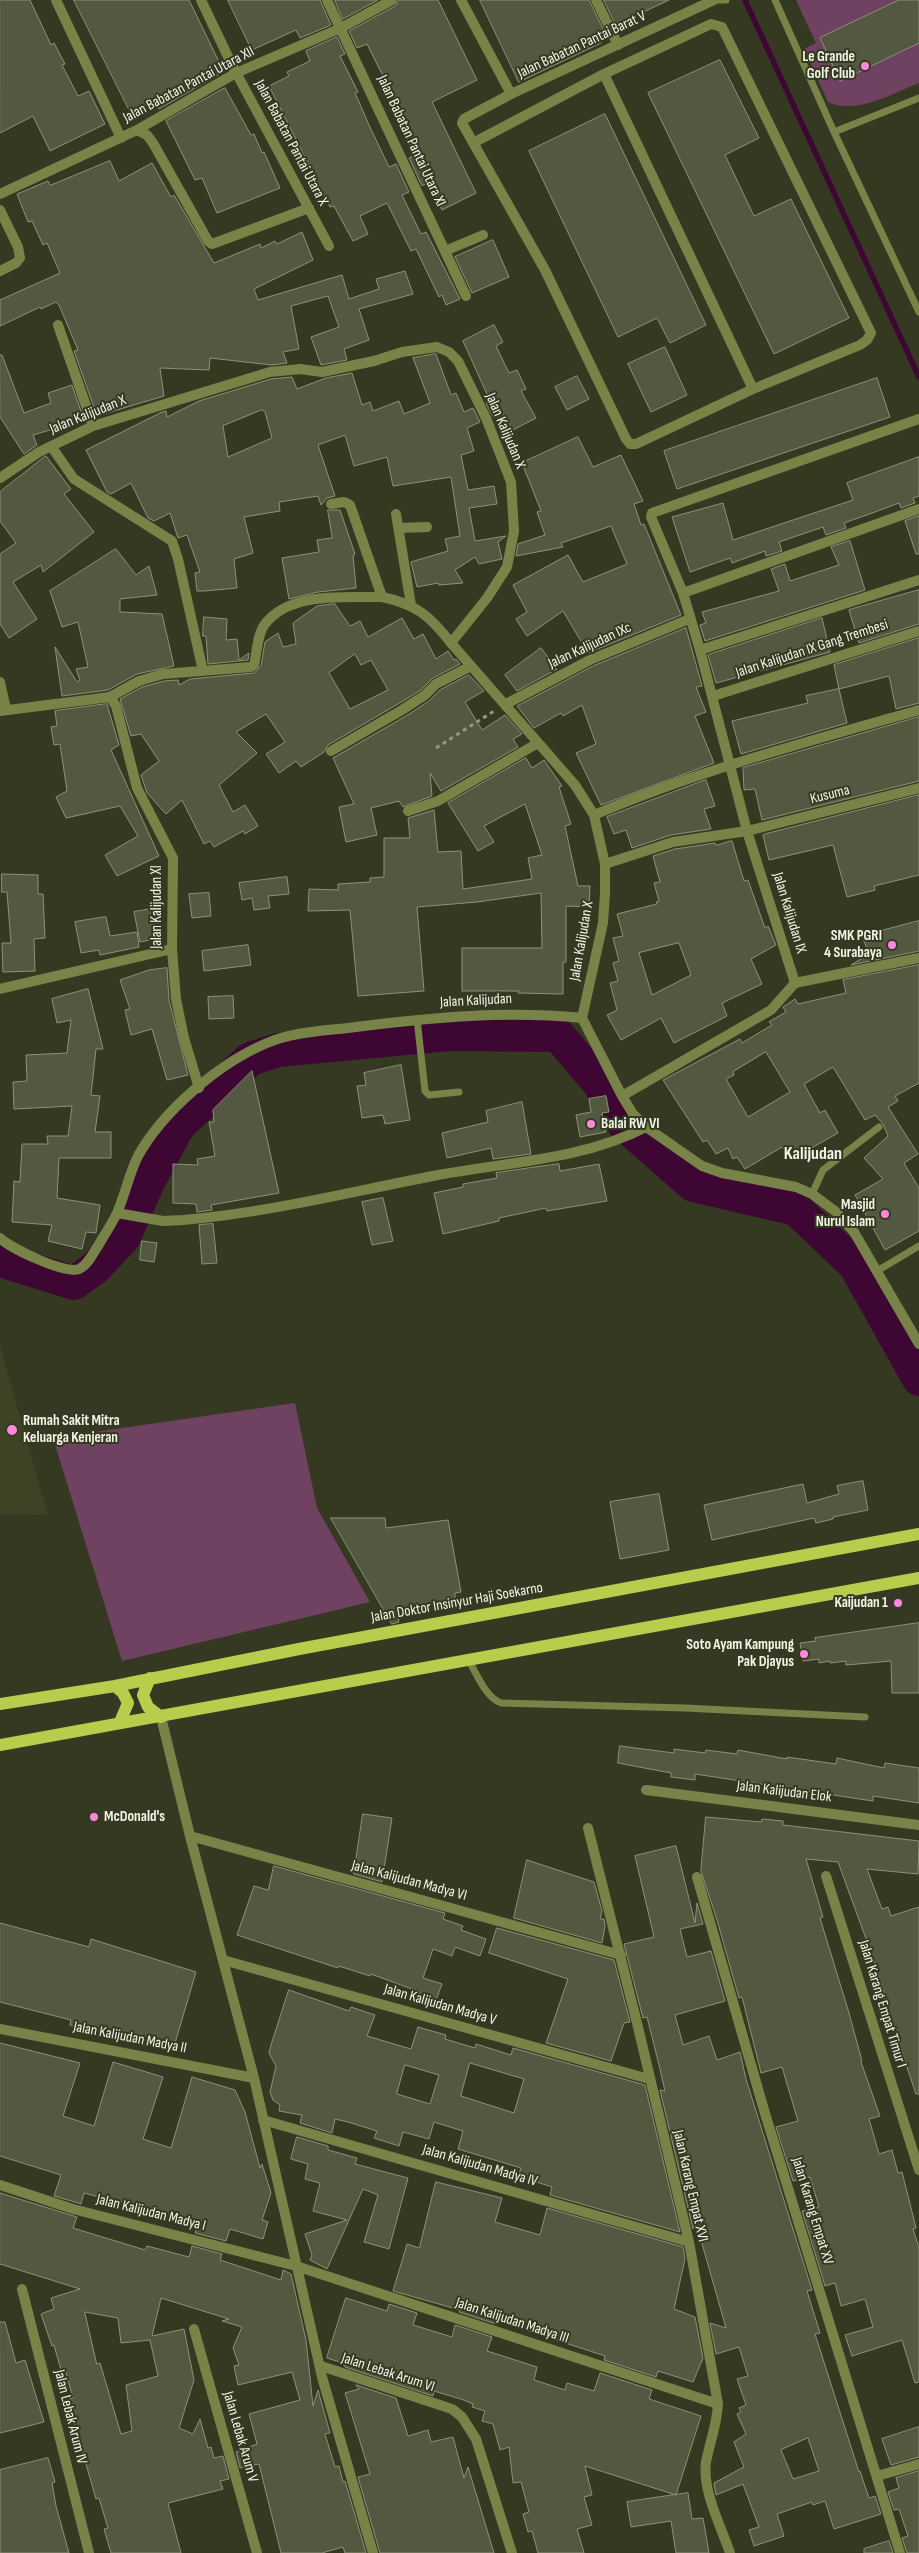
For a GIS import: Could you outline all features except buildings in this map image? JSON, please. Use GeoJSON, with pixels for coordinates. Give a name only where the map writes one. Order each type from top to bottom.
{"type":"FeatureCollection","features":[{"type":"Feature","properties":{"kind":"main road","name":"Jalan Doktor Insinyur Haji Soekarno"},"geometry":{"type":"LineString","coordinates":[[0,1704],[115,1686],[919,1534]]}},
{"type":"Feature","properties":{"kind":"main road"},"geometry":{"type":"LineString","coordinates":[[0,1745],[120,1722],[161,1718],[468,1659],[919,1578]]}},
{"type":"Feature","properties":{"kind":"main road"},"geometry":{"type":"LineString","coordinates":[[150,1678],[143,1695],[148,1707],[161,1718]]}},
{"type":"Feature","properties":{"kind":"main road"},"geometry":{"type":"LineString","coordinates":[[115,1686],[123,1693],[128,1703],[120,1722]]}},
{"type":"Feature","properties":{"kind":"street"},"geometry":{"type":"LineString","coordinates":[[56,0],[120,138]]}},
{"type":"Feature","properties":{"kind":"street","name":"Jalan Babatan Pantai Utara X"},"geometry":{"type":"LineString","coordinates":[[201,0],[236,74],[329,246]]}},
{"type":"Feature","properties":{"kind":"street","name":"Jalan Babatan Pantai Utara XI"},"geometry":{"type":"LineString","coordinates":[[327,0],[466,296]]}},
{"type":"Feature","properties":{"kind":"street","name":"Jalan Babatan Pantai Utara XII"},"geometry":{"type":"LineString","coordinates":[[0,194],[137,130],[236,74],[341,28],[392,0]]}},
{"type":"Feature","properties":{"kind":"street"},"geometry":{"type":"LineString","coordinates":[[461,0],[511,94]]}},
{"type":"Feature","properties":{"kind":"street"},"geometry":{"type":"LineString","coordinates":[[596,0],[618,45]]}},
{"type":"Feature","properties":{"kind":"street","name":"Jalan Babatan Pantai Barat V"},"geometry":{"type":"LineString","coordinates":[[473,143],[462,123],[464,118],[511,94],[714,0]]}},
{"type":"Feature","properties":{"kind":"street"},"geometry":{"type":"LineString","coordinates":[[711,24],[722,27],[871,333],[867,340],[860,345],[752,389],[636,444],[630,444],[544,270],[473,143],[604,74],[711,24]]}},
{"type":"Feature","properties":{"kind":"street"},"geometry":{"type":"LineString","coordinates":[[604,74],[752,389]]}},
{"type":"Feature","properties":{"kind":"street"},"geometry":{"type":"LineString","coordinates":[[137,130],[147,135],[157,149],[208,241],[212,244],[309,208]]}},
{"type":"Feature","properties":{"kind":"street"},"geometry":{"type":"LineString","coordinates":[[0,210],[18,247],[20,258],[16,264],[0,271]]}},
{"type":"Feature","properties":{"kind":"street"},"geometry":{"type":"LineString","coordinates":[[445,251],[483,235]]}},
{"type":"Feature","properties":{"kind":"street"},"geometry":{"type":"LineString","coordinates":[[58,325],[93,426]]}},
{"type":"Feature","properties":{"kind":"street","name":"Jalan Kalijudan X"},"geometry":{"type":"LineString","coordinates":[[0,478],[51,446],[93,426],[270,372],[300,369],[322,372],[374,362],[402,352],[437,347],[449,352],[458,362],[486,418],[511,482],[514,531],[507,567],[487,598],[451,643],[575,785],[594,815],[605,864],[603,923],[582,1018]]}},
{"type":"Feature","properties":{"kind":"street","name":"Jalan Kalijudan IX"},"geometry":{"type":"LineString","coordinates":[[795,983],[747,831],[700,650],[682,593],[651,517],[655,510],[919,419]]}},
{"type":"Feature","properties":{"kind":"street"},"geometry":{"type":"LineString","coordinates":[[51,446],[74,479],[172,542],[178,559],[203,672]]}},
{"type":"Feature","properties":{"kind":"street"},"geometry":{"type":"LineString","coordinates":[[331,504],[344,502],[350,505],[382,597]]}},
{"type":"Feature","properties":{"kind":"street"},"geometry":{"type":"LineString","coordinates":[[682,593],[919,509]]}},
{"type":"Feature","properties":{"kind":"street"},"geometry":{"type":"LineString","coordinates":[[396,514],[411,605]]}},
{"type":"Feature","properties":{"kind":"street"},"geometry":{"type":"LineString","coordinates":[[399,528],[427,527]]}},
{"type":"Feature","properties":{"kind":"street"},"geometry":{"type":"LineString","coordinates":[[700,650],[919,580]]}},
{"type":"Feature","properties":{"kind":"street"},"geometry":{"type":"LineString","coordinates":[[0,682],[3,710],[110,697],[139,681],[163,674],[251,668],[264,625],[277,612],[292,605],[324,598],[382,597],[411,605],[433,622],[451,643]]}},
{"type":"Feature","properties":{"kind":"street","name":"Jalan Kalijudan IXc"},"geometry":{"type":"LineString","coordinates":[[506,704],[590,660],[689,619]]}},
{"type":"Feature","properties":{"kind":"street","name":"Jalan Kalijudan IX Gang Trembesi"},"geometry":{"type":"LineString","coordinates":[[713,696],[919,631]]}},
{"type":"Feature","properties":{"kind":"street"},"geometry":{"type":"LineString","coordinates":[[331,751],[402,710],[425,695],[436,684],[472,666]]}},
{"type":"Feature","properties":{"kind":"street","name":"Jalan Kalijudan XI"},"geometry":{"type":"LineString","coordinates":[[110,697],[116,706],[137,788],[173,858],[172,949],[176,1000],[184,1038],[200,1088]]}},
{"type":"Feature","properties":{"kind":"street"},"geometry":{"type":"LineString","coordinates":[[594,815],[635,798],[731,764],[919,710]]}},
{"type":"Feature","properties":{"kind":"street"},"geometry":{"type":"LineString","coordinates":[[408,811],[438,801],[538,743]]}},
{"type":"Feature","properties":{"kind":"street","name":"Kusuma"},"geometry":{"type":"LineString","coordinates":[[605,864],[674,842],[747,831],[919,788]]}},
{"type":"Feature","properties":{"kind":"street"},"geometry":{"type":"LineString","coordinates":[[0,989],[172,949]]}},
{"type":"Feature","properties":{"kind":"street"},"geometry":{"type":"LineString","coordinates":[[622,1096],[771,1010],[795,983],[919,958]]}},
{"type":"Feature","properties":{"kind":"street","name":"Jalan Kalijudan"},"geometry":{"type":"LineString","coordinates":[[0,1238],[6,1244],[36,1258],[71,1270],[79,1269],[92,1256],[120,1214],[137,1159],[148,1140],[164,1119],[228,1065],[268,1042],[292,1035],[417,1024],[504,1013],[582,1018]]}},
{"type":"Feature","properties":{"kind":"street"},"geometry":{"type":"LineString","coordinates":[[582,1018],[641,1129],[702,1166],[796,1187],[812,1194],[845,1220],[919,1344]]}},
{"type":"Feature","properties":{"kind":"street"},"geometry":{"type":"LineString","coordinates":[[120,1214],[163,1221],[204,1218],[309,1202],[435,1176],[527,1162],[601,1146],[641,1129]]}},
{"type":"Feature","properties":{"kind":"street"},"geometry":{"type":"LineString","coordinates":[[161,1718],[254,2078],[296,2266],[321,2366]]}},
{"type":"Feature","properties":{"kind":"street","name":"Jalan Kalijudan Elok"},"geometry":{"type":"LineString","coordinates":[[646,1790],[919,1825]]}},
{"type":"Feature","properties":{"kind":"street","name":"Jalan Karang Empat XVI"},"geometry":{"type":"LineString","coordinates":[[588,1828],[621,1955],[689,2242],[718,2404],[706,2474],[710,2494],[730,2553]]}},
{"type":"Feature","properties":{"kind":"street","name":"Jalan Kalijudan Madya VI"},"geometry":{"type":"LineString","coordinates":[[190,1836],[621,1955]]}},
{"type":"Feature","properties":{"kind":"street","name":"Jalan Karang Empat Timur I"},"geometry":{"type":"LineString","coordinates":[[826,1876],[919,2170]]}},
{"type":"Feature","properties":{"kind":"street","name":"Jalan Karang Empat XV"},"geometry":{"type":"LineString","coordinates":[[697,1877],[764,2110],[900,2553]]}},
{"type":"Feature","properties":{"kind":"street","name":"Jalan Kalijudan Madya V"},"geometry":{"type":"LineString","coordinates":[[223,1960],[649,2079]]}},
{"type":"Feature","properties":{"kind":"street","name":"Jalan Kalijudan Madya II"},"geometry":{"type":"LineString","coordinates":[[0,2029],[254,2078]]}},
{"type":"Feature","properties":{"kind":"street","name":"Jalan Kalijudan Madya IV"},"geometry":{"type":"LineString","coordinates":[[263,2120],[689,2242]]}},
{"type":"Feature","properties":{"kind":"street","name":"Jalan Kalijudan Madya I"},"geometry":{"type":"LineString","coordinates":[[0,2185],[73,2209],[296,2266]]}},
{"type":"Feature","properties":{"kind":"street","name":"Jalan Kalijudan Madya III"},"geometry":{"type":"LineString","coordinates":[[296,2266],[718,2404]]}},
{"type":"Feature","properties":{"kind":"street","name":"Jalan Lebak Arum IV"},"geometry":{"type":"LineString","coordinates":[[22,2289],[89,2553]]}},
{"type":"Feature","properties":{"kind":"street","name":"Jalan Lebak Arum V"},"geometry":{"type":"LineString","coordinates":[[194,2329],[257,2553]]}},
{"type":"Feature","properties":{"kind":"street","name":"Jalan Lebak Arum VI"},"geometry":{"type":"LineString","coordinates":[[321,2366],[373,2553]]}},
{"type":"Feature","properties":{"kind":"street","name":"Jalan Lebak Arum VI"},"geometry":{"type":"LineString","coordinates":[[321,2366],[452,2409],[462,2416],[476,2439],[512,2553]]}},
{"type":"Feature","properties":{"kind":"street"},"geometry":{"type":"LineString","coordinates":[[877,2476],[919,2464]]}},
{"type":"Feature","properties":{"kind":"lane"},"geometry":{"type":"LineString","coordinates":[[719,0],[726,0]]}},
{"type":"Feature","properties":{"kind":"lane"},"geometry":{"type":"LineString","coordinates":[[775,0],[834,132],[919,312]]}},
{"type":"Feature","properties":{"kind":"lane"},"geometry":{"type":"LineString","coordinates":[[834,132],[919,98]]}},
{"type":"Feature","properties":{"kind":"lane"},"geometry":{"type":"LineString","coordinates":[[417,1024],[427,1094],[459,1092]]}},
{"type":"Feature","properties":{"kind":"lane"},"geometry":{"type":"LineString","coordinates":[[812,1194],[823,1170],[879,1127]]}},
{"type":"Feature","properties":{"kind":"lane"},"geometry":{"type":"LineString","coordinates":[[877,1271],[919,1246]]}},
{"type":"Feature","properties":{"kind":"lane"},"geometry":{"type":"LineString","coordinates":[[468,1659],[490,1696],[495,1702],[501,1704],[685,1708],[865,1717]]}},
{"type":"Feature","properties":{"kind":"path"},"geometry":{"type":"LineString","coordinates":[[436,748],[506,704]]}},
{"type":"Feature","properties":{"kind":"shaded area","name":"Le Grande Golf Club"},"geometry":{"type":"Polygon","coordinates":[[[796,0],[919,0],[919,83],[862,105],[850,106],[828,102],[804,49],[816,43],[796,0]]]}},
{"type":"Feature","properties":{"kind":"shaded area","name":"Rumah Sakit Mitra Keluarga Kenjeran"},"geometry":{"type":"Polygon","coordinates":[[[0,1346],[48,1515],[0,1514],[0,1346]]]}},
{"type":"Feature","properties":{"kind":"shaded area"},"geometry":{"type":"Polygon","coordinates":[[[295,1403],[317,1508],[370,1602],[122,1661],[53,1438],[295,1403]]]}},
{"type":"Feature","properties":{"kind":"waterway"},"geometry":{"type":"LineString","coordinates":[[745,0],[919,377]]}},
{"type":"Feature","properties":{"kind":"waterway"},"geometry":{"type":"LineString","coordinates":[[0,1260],[74,1283],[95,1268],[124,1237],[148,1182],[179,1125],[250,1059],[278,1050],[449,1034],[558,1035],[599,1083],[624,1124],[693,1185],[796,1209],[855,1265],[919,1379]]}},
{"type":"Feature","properties":{"kind":"place","name":"Le Grande Golf Club"},"geometry":{"type":"Point","coordinates":[865,66]}},
{"type":"Feature","properties":{"kind":"place","name":"SMK PGRI 4 Surabaya"},"geometry":{"type":"Point","coordinates":[892,945]}},
{"type":"Feature","properties":{"kind":"place","name":"Balai RW VI"},"geometry":{"type":"Point","coordinates":[591,1124]}},
{"type":"Feature","properties":{"kind":"place","name":"Masjid Nurul Islam"},"geometry":{"type":"Point","coordinates":[885,1214]}},
{"type":"Feature","properties":{"kind":"place","name":"Rumah Sakit Mitra Keluarga Kenjeran"},"geometry":{"type":"Point","coordinates":[12,1430]}},
{"type":"Feature","properties":{"kind":"place","name":"Kaijudan 1"},"geometry":{"type":"Point","coordinates":[898,1603]}},
{"type":"Feature","properties":{"kind":"place","name":"Soto Ayam Kampung Pak Djayus"},"geometry":{"type":"Point","coordinates":[804,1654]}},
{"type":"Feature","properties":{"kind":"place","name":"McDonald's"},"geometry":{"type":"Point","coordinates":[94,1817]}},
{"type":"Feature","properties":{"kind":"district","name":"Kalijudan"},"geometry":{"type":"Point","coordinates":[813,1154]}}]}
